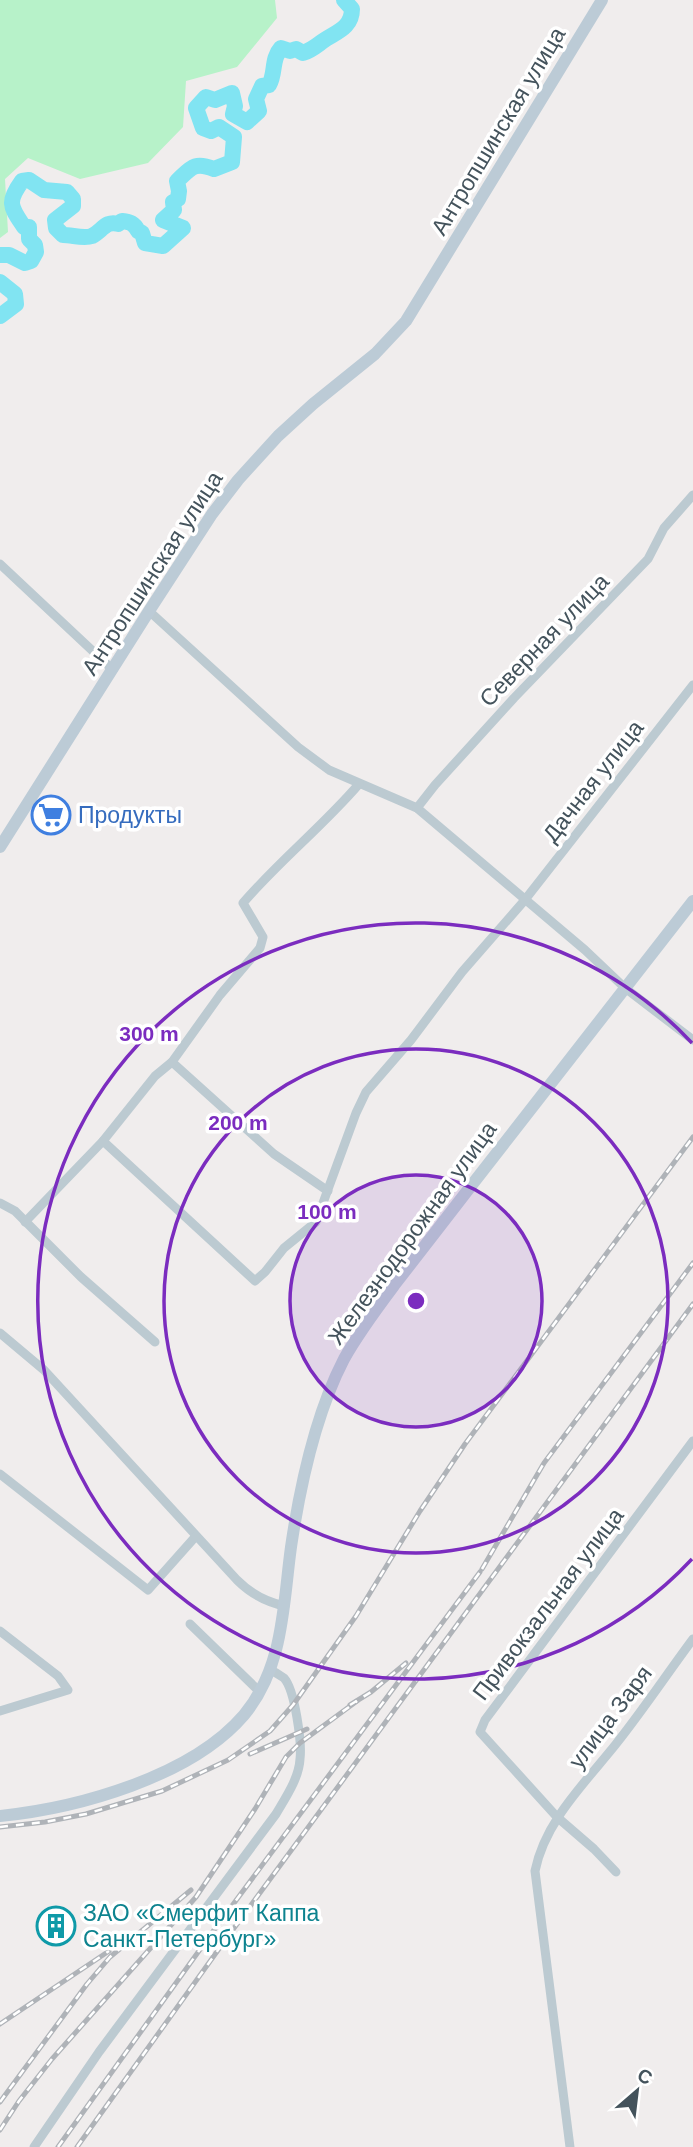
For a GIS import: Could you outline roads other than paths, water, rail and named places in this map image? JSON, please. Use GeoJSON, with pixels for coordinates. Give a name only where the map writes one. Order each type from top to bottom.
{"type":"FeatureCollection","features":[{"type":"Feature","properties":{"kind":"street","name":"Антропшинская улица"},"geometry":{"type":"LineString","coordinates":[[0,847],[149,611],[212,514],[238,480],[278,436],[375,354],[405,321],[602,0]]}},
{"type":"Feature","properties":{"kind":"street","name":"Северная улица"},"geometry":{"type":"LineString","coordinates":[[417,808],[514,698],[648,559],[663,528],[693,495]]}},
{"type":"Feature","properties":{"kind":"street"},"geometry":{"type":"LineString","coordinates":[[0,565],[113,670]]}},
{"type":"Feature","properties":{"kind":"street"},"geometry":{"type":"LineString","coordinates":[[149,611],[298,747],[329,770],[417,808],[585,950],[625,988],[693,1040]]}},
{"type":"Feature","properties":{"kind":"street","name":"Дачная улица"},"geometry":{"type":"LineString","coordinates":[[328,1191],[366,1092],[524,901],[693,685]]}},
{"type":"Feature","properties":{"kind":"street"},"geometry":{"type":"LineString","coordinates":[[25,1222],[103,1141],[155,1076],[172,1062],[220,995],[260,948],[263,937],[243,903],[359,784]]}},
{"type":"Feature","properties":{"kind":"street","name":"Железнодорожная улица"},"geometry":{"type":"LineString","coordinates":[[0,1816],[60,1808],[176,1767],[222,1737],[247,1712],[270,1670],[282,1627],[291,1547],[301,1494],[327,1398],[345,1358],[367,1323],[447,1217],[693,901]]}},
{"type":"Feature","properties":{"kind":"street"},"geometry":{"type":"LineString","coordinates":[[103,1141],[255,1281],[284,1248],[316,1222],[328,1191],[274,1154],[172,1062]]}},
{"type":"Feature","properties":{"kind":"street"},"geometry":{"type":"LineString","coordinates":[[0,1203],[15,1211],[81,1278],[155,1342]]}},
{"type":"Feature","properties":{"kind":"street"},"geometry":{"type":"LineString","coordinates":[[0,1334],[44,1370],[248,1591],[272,1603],[285,1606]]}},
{"type":"Feature","properties":{"kind":"street","name":"Привокзальная улица"},"geometry":{"type":"LineString","coordinates":[[557,1817],[480,1732],[485,1720],[693,1441]]}},
{"type":"Feature","properties":{"kind":"street"},"geometry":{"type":"LineString","coordinates":[[0,1474],[148,1590],[196,1536]]}},
{"type":"Feature","properties":{"kind":"street"},"geometry":{"type":"LineString","coordinates":[[190,1624],[260,1692]]}},
{"type":"Feature","properties":{"kind":"street"},"geometry":{"type":"LineString","coordinates":[[0,1631],[58,1676],[68,1690],[0,1711]]}},
{"type":"Feature","properties":{"kind":"street","name":"улица Заря"},"geometry":{"type":"LineString","coordinates":[[570,2147],[535,1871],[557,1817],[617,1742],[693,1639]]}},
{"type":"Feature","properties":{"kind":"street"},"geometry":{"type":"LineString","coordinates":[[34,2147],[99,2052],[287,1796],[296,1777],[300,1759],[298,1733],[285,1679],[270,1670]]}},
{"type":"Feature","properties":{"kind":"street"},"geometry":{"type":"LineString","coordinates":[[557,1817],[594,1849],[615,1872]]}},
{"type":"Feature","properties":{"kind":"waterway"},"geometry":{"type":"LineString","coordinates":[[0,255],[9,255],[25,263],[31,261],[36,252],[35,245],[29,239],[29,227],[24,227],[12,205],[22,181],[29,180],[44,190],[67,192],[73,199],[73,206],[55,220],[56,228],[63,235],[89,237],[107,225],[122,221],[130,222],[142,233],[145,243],[163,246],[183,228],[163,220],[174,210],[173,202],[178,199],[177,181],[193,167],[214,169],[232,162],[234,137],[219,127],[211,131],[203,128],[196,108],[206,97],[215,100],[232,93],[235,106],[233,114],[247,122],[259,111],[256,99],[262,86],[269,85],[281,48],[290,51],[296,49],[303,53],[342,29],[349,21],[352,9],[344,0]]}},
{"type":"Feature","properties":{"kind":"waterway"},"geometry":{"type":"LineString","coordinates":[[0,282],[15,294],[16,304],[0,316]]}},
{"type":"Feature","properties":{"kind":"railway"},"geometry":{"type":"LineString","coordinates":[[0,1827],[86,1814],[162,1791],[228,1760],[270,1731],[293,1705],[356,1616],[420,1511],[465,1444],[693,1137]]}},
{"type":"Feature","properties":{"kind":"railway"},"geometry":{"type":"LineString","coordinates":[[482,1569],[544,1463],[693,1263]]}},
{"type":"Feature","properties":{"kind":"railway"},"geometry":{"type":"LineString","coordinates":[[77,2147],[226,1939],[693,1304]]}},
{"type":"Feature","properties":{"kind":"railway"},"geometry":{"type":"LineString","coordinates":[[58,2147],[214,1930],[480,1572]]}},
{"type":"Feature","properties":{"kind":"railway"},"geometry":{"type":"LineString","coordinates":[[350,1705],[371,1692],[406,1663]]}},
{"type":"Feature","properties":{"kind":"railway"},"geometry":{"type":"LineString","coordinates":[[0,2130],[52,2059],[196,1897],[286,1757],[300,1743],[357,1701]]}},
{"type":"Feature","properties":{"kind":"railway"},"geometry":{"type":"LineString","coordinates":[[250,1754],[307,1729]]}},
{"type":"Feature","properties":{"kind":"railway"},"geometry":{"type":"LineString","coordinates":[[0,2102],[110,1957],[191,1890]]}},
{"type":"Feature","properties":{"kind":"railway"},"geometry":{"type":"LineString","coordinates":[[0,2024],[109,1951]]}},
{"type":"Feature","properties":{"kind":"place","name":"Продукты"},"geometry":{"type":"Point","coordinates":[51,815]}},
{"type":"Feature","properties":{"kind":"place","name":"ЗАО «Смерфит Каппа Санкт-Петербург»"},"geometry":{"type":"Point","coordinates":[56,1926]}}]}
